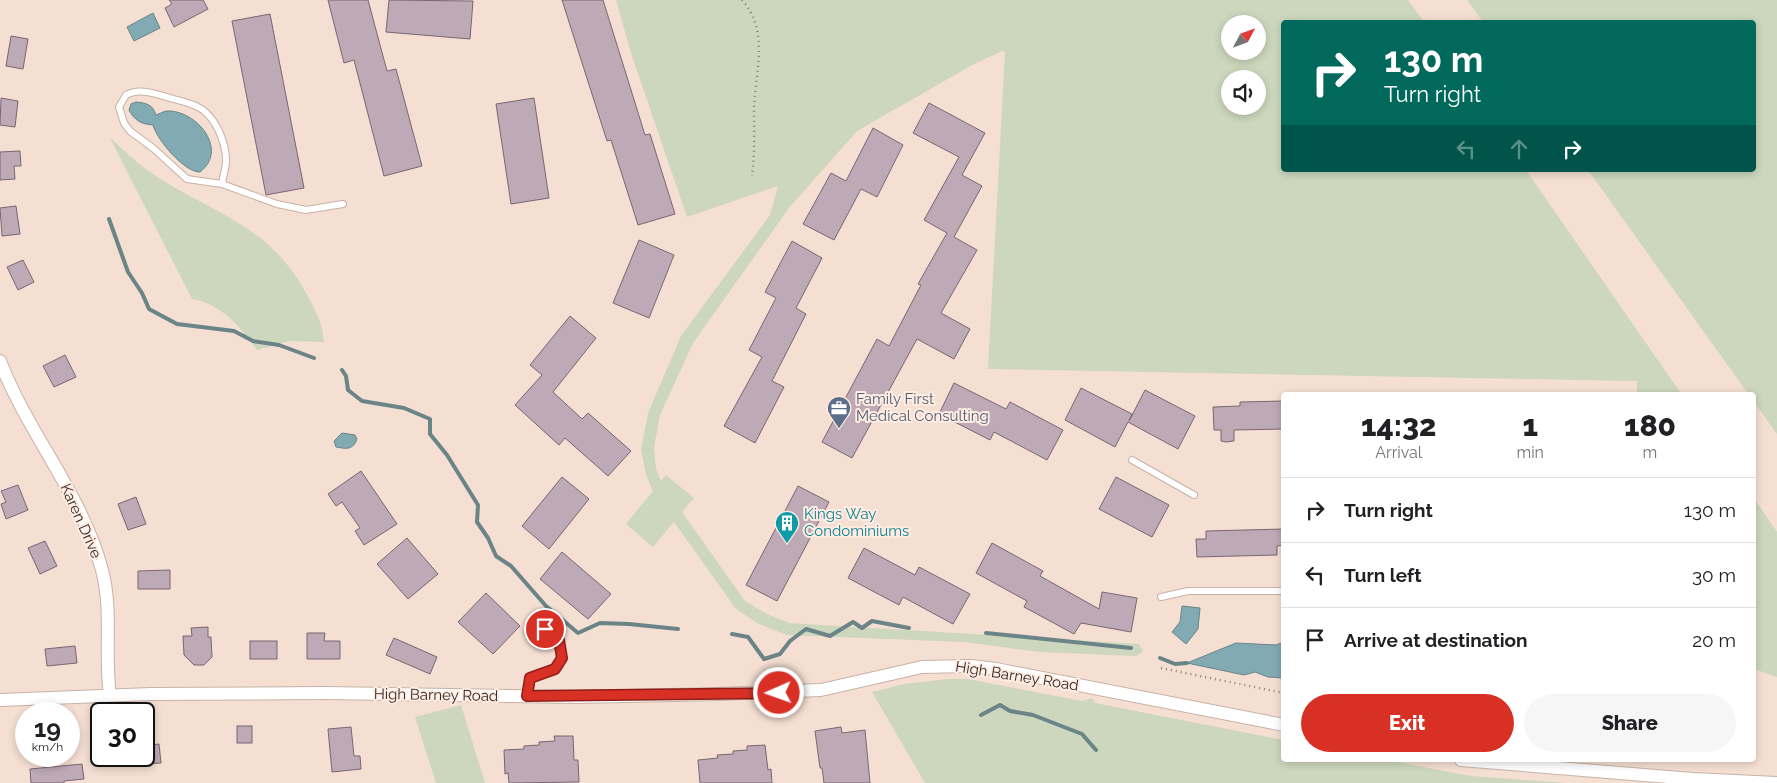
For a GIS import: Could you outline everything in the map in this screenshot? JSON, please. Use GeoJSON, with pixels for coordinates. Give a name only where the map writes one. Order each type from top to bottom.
{"type":"FeatureCollection","features":[{"type":"Feature","properties":{"kind":"street","name":"Karen Drive"},"geometry":{"type":"LineString","coordinates":[[0,362],[26,414],[72,493],[98,556],[106,600],[107,676],[110,695]]}},
{"type":"Feature","properties":{"kind":"street","name":"High Barney Road"},"geometry":{"type":"LineString","coordinates":[[0,700],[110,695],[326,693],[527,696],[719,694],[821,690],[922,667],[971,666],[1281,724]]}},
{"type":"Feature","properties":{"kind":"street"},"geometry":{"type":"LineString","coordinates":[[1489,762],[1777,783]]}},
{"type":"Feature","properties":{"kind":"lane"},"geometry":{"type":"LineString","coordinates":[[222,184],[226,162],[225,152],[210,115],[196,106],[142,91],[126,95],[119,107],[124,123],[130,131],[153,148],[186,179],[222,184],[277,204],[306,210],[343,204]]}},
{"type":"Feature","properties":{"kind":"lane"},"geometry":{"type":"LineString","coordinates":[[1132,460],[1194,495]]}},
{"type":"Feature","properties":{"kind":"lane"},"geometry":{"type":"LineString","coordinates":[[1161,597],[1188,591],[1281,590]]}},
{"type":"Feature","properties":{"kind":"lane"},"geometry":{"type":"LineString","coordinates":[[527,696],[530,678],[555,669],[562,658],[559,640],[545,629],[536,627]]}},
{"type":"Feature","properties":{"kind":"path"},"geometry":{"type":"LineString","coordinates":[[742,0],[756,21],[758,36],[759,71],[755,101],[752,176]]}},
{"type":"Feature","properties":{"kind":"path"},"geometry":{"type":"LineString","coordinates":[[1161,668],[1281,692]]}},
{"type":"Feature","properties":{"kind":"green space"},"geometry":{"type":"Polygon","coordinates":[[[616,0],[1408,0],[1423,20],[1281,20],[1281,172],[1527,172],[1680,392],[1637,392],[1637,381],[988,369],[1005,52],[1002,51],[974,64],[857,131],[789,208],[693,343],[660,415],[654,447],[656,469],[661,481],[666,475],[694,498],[682,512],[745,601],[767,614],[789,623],[1139,644],[1143,651],[1136,656],[1039,652],[965,642],[787,635],[759,624],[736,609],[674,522],[653,547],[626,524],[653,491],[646,475],[641,450],[648,413],[681,336],[770,215],[778,186],[687,217],[631,53],[616,0]]]}},
{"type":"Feature","properties":{"kind":"green space"},"geometry":{"type":"Polygon","coordinates":[[[1467,0],[1777,0],[1777,434],[1756,405],[1756,392],[1747,392],[1589,172],[1756,172],[1756,20],[1482,20],[1467,0]]]}},
{"type":"Feature","properties":{"kind":"green space"},"geometry":{"type":"Polygon","coordinates":[[[110,138],[151,173],[237,222],[274,250],[291,269],[309,299],[320,323],[324,342],[290,341],[257,350],[237,325],[221,311],[192,299],[110,138]]]}},
{"type":"Feature","properties":{"kind":"green space"},"geometry":{"type":"Polygon","coordinates":[[[1756,501],[1777,532],[1777,677],[1756,670],[1756,501]]]}},
{"type":"Feature","properties":{"kind":"green space"},"geometry":{"type":"Polygon","coordinates":[[[947,679],[968,679],[1082,701],[1092,698],[1095,703],[1281,739],[1281,762],[1398,762],[1471,776],[1567,783],[925,783],[872,692],[904,684],[947,679]]]}},
{"type":"Feature","properties":{"kind":"green space"},"geometry":{"type":"Polygon","coordinates":[[[461,705],[485,783],[436,783],[415,717],[461,705]]]}},
{"type":"Feature","properties":{"kind":"water"},"geometry":{"type":"Polygon","coordinates":[[[153,13],[160,28],[134,41],[127,27],[153,13]]]}},
{"type":"Feature","properties":{"kind":"water"},"geometry":{"type":"Polygon","coordinates":[[[136,102],[149,105],[156,115],[166,111],[178,112],[198,124],[206,133],[211,153],[208,163],[200,172],[186,167],[172,154],[160,139],[153,125],[142,123],[134,117],[129,110],[131,104],[136,102]]]}},
{"type":"Feature","properties":{"kind":"water"},"geometry":{"type":"Polygon","coordinates":[[[342,433],[355,435],[357,439],[354,445],[346,448],[336,447],[334,441],[342,433]]]}},
{"type":"Feature","properties":{"kind":"water"},"geometry":{"type":"Polygon","coordinates":[[[1182,606],[1200,608],[1198,629],[1186,644],[1172,632],[1180,622],[1182,606]]]}},
{"type":"Feature","properties":{"kind":"water"},"geometry":{"type":"Polygon","coordinates":[[[1236,643],[1276,645],[1281,643],[1281,678],[1268,677],[1255,672],[1244,675],[1187,663],[1236,643]]]}},
{"type":"Feature","properties":{"kind":"building"},"geometry":{"type":"Polygon","coordinates":[[[169,0],[203,0],[208,9],[174,27],[165,8],[172,4],[169,0]]]}},
{"type":"Feature","properties":{"kind":"building"},"geometry":{"type":"Polygon","coordinates":[[[328,0],[368,0],[387,71],[396,69],[422,166],[384,176],[354,60],[344,63],[328,0]]]}},
{"type":"Feature","properties":{"kind":"building"},"geometry":{"type":"Polygon","coordinates":[[[389,0],[473,1],[470,39],[386,32],[389,0]]]}},
{"type":"Feature","properties":{"kind":"building"},"geometry":{"type":"Polygon","coordinates":[[[562,0],[603,0],[645,135],[650,134],[675,214],[638,225],[611,140],[607,141],[562,0]]]}},
{"type":"Feature","properties":{"kind":"building"},"geometry":{"type":"Polygon","coordinates":[[[270,14],[304,188],[266,195],[232,21],[270,14]]]}},
{"type":"Feature","properties":{"kind":"building"},"geometry":{"type":"Polygon","coordinates":[[[11,36],[28,39],[23,69],[6,66],[11,36]]]}},
{"type":"Feature","properties":{"kind":"building"},"geometry":{"type":"Polygon","coordinates":[[[1,98],[18,101],[15,127],[0,125],[1,98]]]}},
{"type":"Feature","properties":{"kind":"building"},"geometry":{"type":"Polygon","coordinates":[[[534,98],[549,198],[511,204],[496,104],[534,98]]]}},
{"type":"Feature","properties":{"kind":"building"},"geometry":{"type":"Polygon","coordinates":[[[929,103],[985,133],[962,175],[982,186],[954,237],[977,250],[941,313],[970,329],[954,359],[917,339],[852,458],[822,442],[877,339],[889,346],[921,285],[918,284],[947,233],[924,220],[959,157],[913,133],[929,103]]]}},
{"type":"Feature","properties":{"kind":"building"},"geometry":{"type":"Polygon","coordinates":[[[873,128],[903,145],[877,197],[861,189],[834,240],[803,224],[831,173],[846,181],[873,128]]]}},
{"type":"Feature","properties":{"kind":"building"},"geometry":{"type":"Polygon","coordinates":[[[20,151],[21,166],[14,166],[15,179],[0,180],[0,152],[20,151]]]}},
{"type":"Feature","properties":{"kind":"building"},"geometry":{"type":"Polygon","coordinates":[[[16,206],[20,234],[2,236],[0,208],[16,206]]]}},
{"type":"Feature","properties":{"kind":"building"},"geometry":{"type":"Polygon","coordinates":[[[639,240],[674,255],[649,318],[613,303],[639,240]]]}},
{"type":"Feature","properties":{"kind":"building"},"geometry":{"type":"Polygon","coordinates":[[[792,241],[822,258],[796,308],[806,314],[772,381],[784,387],[755,443],[724,426],[762,357],[749,350],[776,298],[765,292],[792,241]]]}},
{"type":"Feature","properties":{"kind":"building"},"geometry":{"type":"Polygon","coordinates":[[[23,260],[34,282],[18,290],[7,267],[23,260]]]}},
{"type":"Feature","properties":{"kind":"building"},"geometry":{"type":"Polygon","coordinates":[[[570,316],[596,338],[553,392],[582,419],[588,413],[631,451],[608,476],[565,438],[559,445],[515,405],[542,375],[530,365],[570,316]]]}},
{"type":"Feature","properties":{"kind":"building"},"geometry":{"type":"Polygon","coordinates":[[[65,355],[76,377],[54,387],[43,366],[65,355]]]}},
{"type":"Feature","properties":{"kind":"building"},"geometry":{"type":"Polygon","coordinates":[[[954,383],[1006,409],[1010,402],[1063,430],[1047,460],[994,432],[990,440],[939,414],[954,383]]]}},
{"type":"Feature","properties":{"kind":"building"},"geometry":{"type":"Polygon","coordinates":[[[1081,388],[1132,414],[1129,421],[1145,390],[1195,416],[1178,449],[1128,422],[1115,447],[1065,420],[1081,388]]]}},
{"type":"Feature","properties":{"kind":"building"},"geometry":{"type":"Polygon","coordinates":[[[1281,401],[1281,429],[1234,430],[1234,441],[1221,441],[1221,430],[1214,430],[1213,407],[1240,406],[1240,402],[1281,401]]]}},
{"type":"Feature","properties":{"kind":"building"},"geometry":{"type":"Polygon","coordinates":[[[361,471],[397,524],[364,545],[355,531],[360,528],[342,502],[336,506],[328,494],[361,471]]]}},
{"type":"Feature","properties":{"kind":"building"},"geometry":{"type":"Polygon","coordinates":[[[562,477],[589,499],[549,549],[522,526],[562,477]]]}},
{"type":"Feature","properties":{"kind":"building"},"geometry":{"type":"Polygon","coordinates":[[[1116,477],[1169,505],[1152,537],[1099,509],[1116,477]]]}},
{"type":"Feature","properties":{"kind":"building"},"geometry":{"type":"Polygon","coordinates":[[[18,485],[28,510],[6,519],[1,504],[6,502],[1,491],[18,485]]]}},
{"type":"Feature","properties":{"kind":"building","name":"Kings Way Condominiums"},"geometry":{"type":"Polygon","coordinates":[[[798,486],[829,502],[777,601],[746,585],[798,486]]]}},
{"type":"Feature","properties":{"kind":"building"},"geometry":{"type":"Polygon","coordinates":[[[136,497],[146,524],[128,530],[118,504],[136,497]]]}},
{"type":"Feature","properties":{"kind":"building"},"geometry":{"type":"Polygon","coordinates":[[[1281,529],[1281,545],[1277,546],[1277,555],[1197,557],[1196,539],[1206,539],[1206,531],[1281,529]]]}},
{"type":"Feature","properties":{"kind":"building"},"geometry":{"type":"Polygon","coordinates":[[[407,538],[438,574],[408,599],[377,564],[407,538]]]}},
{"type":"Feature","properties":{"kind":"building"},"geometry":{"type":"Polygon","coordinates":[[[45,541],[57,566],[40,574],[28,548],[45,541]]]}},
{"type":"Feature","properties":{"kind":"building"},"geometry":{"type":"Polygon","coordinates":[[[992,543],[1043,571],[1040,576],[1099,609],[1102,592],[1137,598],[1131,632],[1081,623],[1074,634],[1024,607],[1027,601],[976,573],[992,543]]]}},
{"type":"Feature","properties":{"kind":"building"},"geometry":{"type":"Polygon","coordinates":[[[864,548],[915,575],[919,567],[970,594],[953,624],[903,597],[899,605],[848,578],[864,548]]]}},
{"type":"Feature","properties":{"kind":"building"},"geometry":{"type":"Polygon","coordinates":[[[562,552],[611,594],[588,619],[540,579],[562,552]]]}},
{"type":"Feature","properties":{"kind":"building"},"geometry":{"type":"Polygon","coordinates":[[[170,570],[170,589],[138,589],[138,571],[170,570]]]}},
{"type":"Feature","properties":{"kind":"building"},"geometry":{"type":"Polygon","coordinates":[[[486,593],[520,626],[493,654],[458,622],[486,593]]]}},
{"type":"Feature","properties":{"kind":"building"},"geometry":{"type":"Polygon","coordinates":[[[208,627],[208,637],[211,637],[212,657],[204,665],[194,665],[184,655],[183,636],[192,636],[191,628],[208,627]]]}},
{"type":"Feature","properties":{"kind":"building"},"geometry":{"type":"Polygon","coordinates":[[[307,633],[325,633],[324,641],[340,641],[340,659],[307,659],[307,633]]]}},
{"type":"Feature","properties":{"kind":"building"},"geometry":{"type":"Polygon","coordinates":[[[394,638],[437,657],[430,674],[386,655],[394,638]]]}},
{"type":"Feature","properties":{"kind":"building"},"geometry":{"type":"Polygon","coordinates":[[[250,641],[277,641],[277,659],[250,659],[250,641]]]}},
{"type":"Feature","properties":{"kind":"building"},"geometry":{"type":"Polygon","coordinates":[[[75,646],[77,663],[47,666],[45,649],[75,646]]]}},
{"type":"Feature","properties":{"kind":"building"},"geometry":{"type":"Polygon","coordinates":[[[237,726],[252,726],[252,743],[237,743],[237,726]]]}},
{"type":"Feature","properties":{"kind":"building"},"geometry":{"type":"Polygon","coordinates":[[[351,727],[354,756],[360,756],[361,769],[332,772],[328,729],[351,727]]]}},
{"type":"Feature","properties":{"kind":"building"},"geometry":{"type":"Polygon","coordinates":[[[841,727],[842,733],[865,730],[870,783],[824,783],[815,731],[841,727]]]}},
{"type":"Feature","properties":{"kind":"building"},"geometry":{"type":"Polygon","coordinates":[[[554,736],[573,736],[574,760],[578,760],[579,782],[509,783],[508,773],[505,774],[504,750],[524,749],[524,746],[539,745],[539,742],[555,741],[554,736]]]}},
{"type":"Feature","properties":{"kind":"building"},"geometry":{"type":"Polygon","coordinates":[[[159,744],[161,763],[155,763],[155,745],[159,744]]]}},
{"type":"Feature","properties":{"kind":"building"},"geometry":{"type":"Polygon","coordinates":[[[765,745],[768,770],[771,769],[772,783],[700,783],[698,760],[718,758],[717,755],[733,754],[733,751],[747,750],[747,746],[765,745]]]}},
{"type":"Feature","properties":{"kind":"building"},"geometry":{"type":"Polygon","coordinates":[[[80,764],[82,764],[84,779],[64,781],[64,783],[31,783],[30,769],[80,767],[80,764]]]}},
{"type":"Feature","properties":{"kind":"waterway"},"geometry":{"type":"LineString","coordinates":[[109,219],[128,272],[142,293],[149,309],[177,324],[234,331],[253,341],[279,345],[314,358]]}},
{"type":"Feature","properties":{"kind":"waterway"},"geometry":{"type":"LineString","coordinates":[[342,370],[346,376],[348,390],[362,401],[404,408],[430,419],[430,434],[447,455],[478,505],[477,522],[488,538],[496,556],[511,566],[546,606],[578,633],[600,623],[678,629]]}},
{"type":"Feature","properties":{"kind":"waterway"},"geometry":{"type":"LineString","coordinates":[[732,634],[748,637],[764,659],[780,654],[790,641],[806,629],[830,636],[853,622],[862,628],[872,621],[909,628]]}},
{"type":"Feature","properties":{"kind":"waterway"},"geometry":{"type":"LineString","coordinates":[[986,633],[1131,648]]}},
{"type":"Feature","properties":{"kind":"waterway"},"geometry":{"type":"LineString","coordinates":[[1160,658],[1175,664],[1187,663]]}},
{"type":"Feature","properties":{"kind":"waterway"},"geometry":{"type":"LineString","coordinates":[[981,715],[1000,705],[1010,711],[1033,715],[1082,734],[1096,750]]}},
{"type":"Feature","properties":{"kind":"place","name":"Family First Medical Consulting"},"geometry":{"type":"Point","coordinates":[839,429]}},
{"type":"Feature","properties":{"kind":"place","name":"Kings Way Condominiums"},"geometry":{"type":"Point","coordinates":[787,544]}},
{"type":"Feature","properties":{"kind":"route"},"geometry":{"type":"LineString","coordinates":[[545,629],[559,640],[563,653],[562,658],[555,669],[542,676],[530,678],[527,696],[577,697],[779,693]]}}]}
